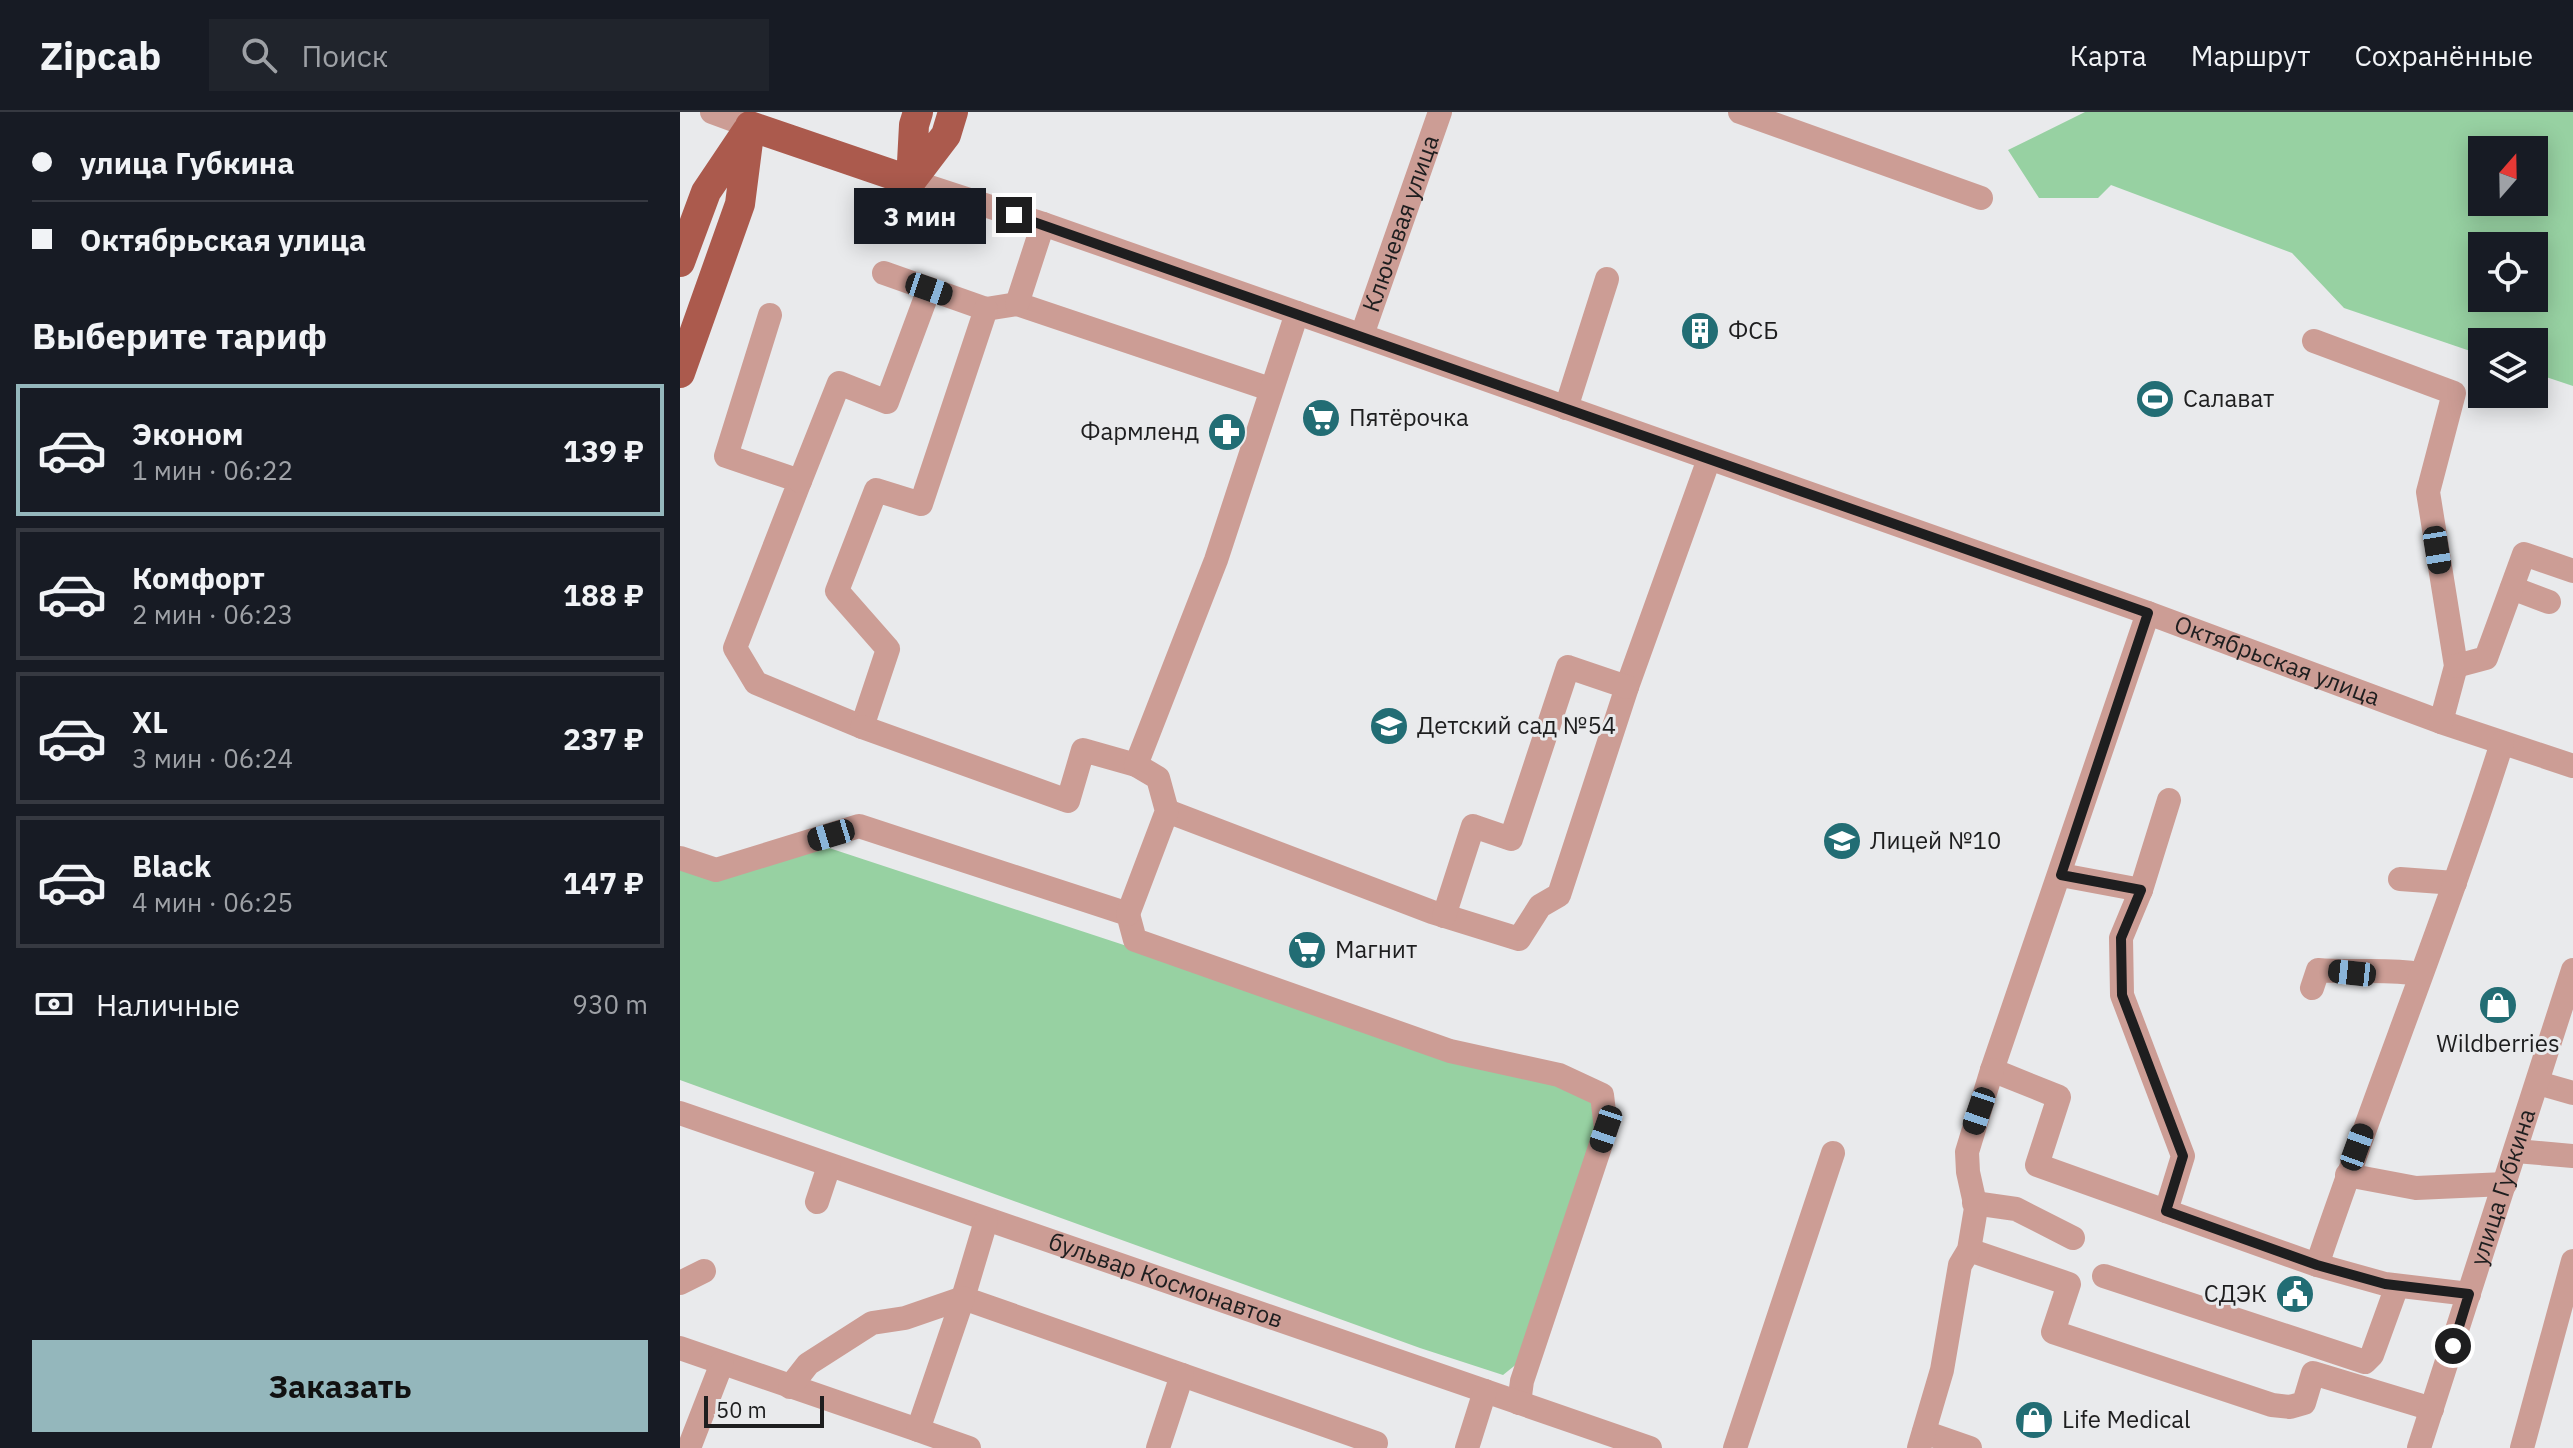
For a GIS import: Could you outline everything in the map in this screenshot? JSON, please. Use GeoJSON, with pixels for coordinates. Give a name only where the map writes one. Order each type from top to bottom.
{"type":"FeatureCollection","features":[{"type":"Feature","properties":{"kind":"main road"},"geometry":{"type":"LineString","coordinates":[[911,181],[914,125],[918,112]]}},
{"type":"Feature","properties":{"kind":"main road"},"geometry":{"type":"LineString","coordinates":[[911,181],[946,135],[953,112]]}},
{"type":"Feature","properties":{"kind":"main road","name":"Октябрьская улица"},"geometry":{"type":"LineString","coordinates":[[750,126],[911,181]]}},
{"type":"Feature","properties":{"kind":"main road"},"geometry":{"type":"LineString","coordinates":[[680,262],[706,192],[750,126]]}},
{"type":"Feature","properties":{"kind":"main road"},"geometry":{"type":"LineString","coordinates":[[680,373],[740,204],[750,126]]}},
{"type":"Feature","properties":{"kind":"street","name":"Октябрьская улица"},"geometry":{"type":"LineString","coordinates":[[712,112],[750,126]]}},
{"type":"Feature","properties":{"kind":"street","name":"Ключевая улица"},"geometry":{"type":"LineString","coordinates":[[1362,335],[1440,112]]}},
{"type":"Feature","properties":{"kind":"street"},"geometry":{"type":"LineString","coordinates":[[1740,112],[1981,198]]}},
{"type":"Feature","properties":{"kind":"street","name":"Октябрьская улица"},"geometry":{"type":"LineString","coordinates":[[911,181],[1362,335],[2148,613],[2441,722],[2573,766]]}},
{"type":"Feature","properties":{"kind":"street"},"geometry":{"type":"LineString","coordinates":[[1017,304],[1043,224]]}},
{"type":"Feature","properties":{"kind":"street"},"geometry":{"type":"LineString","coordinates":[[884,273],[986,309],[1017,304],[1270,389]]}},
{"type":"Feature","properties":{"kind":"street"},"geometry":{"type":"LineString","coordinates":[[1566,408],[1607,279]]}},
{"type":"Feature","properties":{"kind":"street"},"geometry":{"type":"LineString","coordinates":[[929,289],[887,402],[839,383],[735,648],[756,683],[862,727],[1068,801],[1083,750],[1136,765],[1158,778],[1167,811],[1128,914],[1135,940],[1450,1051],[1559,1075],[1602,1095],[1606,1129],[1522,1381],[1519,1403]]}},
{"type":"Feature","properties":{"kind":"street"},"geometry":{"type":"LineString","coordinates":[[862,727],[888,649],[837,591],[876,490],[921,504],[986,309]]}},
{"type":"Feature","properties":{"kind":"street"},"geometry":{"type":"LineString","coordinates":[[1136,765],[1216,560],[1297,313]]}},
{"type":"Feature","properties":{"kind":"street"},"geometry":{"type":"LineString","coordinates":[[770,315],[726,456],[800,481]]}},
{"type":"Feature","properties":{"kind":"street"},"geometry":{"type":"LineString","coordinates":[[2314,341],[2454,393],[2428,492],[2456,666],[2441,722]]}},
{"type":"Feature","properties":{"kind":"street"},"geometry":{"type":"LineString","coordinates":[[1167,811],[1444,916],[1519,939],[1540,906],[1559,895],[1627,687],[1709,459]]}},
{"type":"Feature","properties":{"kind":"street"},"geometry":{"type":"LineString","coordinates":[[2456,666],[2486,658],[2524,554],[2573,571]]}},
{"type":"Feature","properties":{"kind":"street"},"geometry":{"type":"LineString","coordinates":[[2512,588],[2549,602]]}},
{"type":"Feature","properties":{"kind":"street"},"geometry":{"type":"LineString","coordinates":[[1970,1448],[1922,1440],[1942,1370],[1960,1265],[1969,1250],[1974,1203],[1967,1152],[1992,1070],[2148,613]]}},
{"type":"Feature","properties":{"kind":"street"},"geometry":{"type":"LineString","coordinates":[[1444,916],[1473,826],[1511,839],[1568,667],[1627,687]]}},
{"type":"Feature","properties":{"kind":"street"},"geometry":{"type":"LineString","coordinates":[[2317,1265],[2455,883],[2502,743]]}},
{"type":"Feature","properties":{"kind":"street"},"geometry":{"type":"LineString","coordinates":[[2166,1211],[2183,1156],[2122,995],[2121,938],[2141,890],[2169,800]]}},
{"type":"Feature","properties":{"kind":"street"},"geometry":{"type":"LineString","coordinates":[[680,858],[716,870],[859,826],[1128,914]]}},
{"type":"Feature","properties":{"kind":"street"},"geometry":{"type":"LineString","coordinates":[[2061,875],[2141,890]]}},
{"type":"Feature","properties":{"kind":"street"},"geometry":{"type":"LineString","coordinates":[[2400,879],[2455,883]]}},
{"type":"Feature","properties":{"kind":"street"},"geometry":{"type":"LineString","coordinates":[[2312,988],[2318,970],[2420,974]]}},
{"type":"Feature","properties":{"kind":"street","name":"улица Губкина"},"geometry":{"type":"LineString","coordinates":[[2419,1448],[2573,973]]}},
{"type":"Feature","properties":{"kind":"street"},"geometry":{"type":"LineString","coordinates":[[1992,1070],[2059,1097],[2037,1165],[2317,1265],[2397,1286],[2469,1294]]}},
{"type":"Feature","properties":{"kind":"street"},"geometry":{"type":"LineString","coordinates":[[2538,1083],[2573,1093]]}},
{"type":"Feature","properties":{"kind":"street","name":"бульвар Космонавтов"},"geometry":{"type":"LineString","coordinates":[[680,1113],[1650,1448]]}},
{"type":"Feature","properties":{"kind":"street"},"geometry":{"type":"LineString","coordinates":[[2516,1151],[2573,1156]]}},
{"type":"Feature","properties":{"kind":"street"},"geometry":{"type":"LineString","coordinates":[[1735,1448],[1833,1153]]}},
{"type":"Feature","properties":{"kind":"street"},"geometry":{"type":"LineString","coordinates":[[817,1202],[829,1166]]}},
{"type":"Feature","properties":{"kind":"street"},"geometry":{"type":"LineString","coordinates":[[2347,1175],[2416,1188],[2505,1184]]}},
{"type":"Feature","properties":{"kind":"street"},"geometry":{"type":"LineString","coordinates":[[1974,1203],[2016,1209],[2073,1238]]}},
{"type":"Feature","properties":{"kind":"street"},"geometry":{"type":"LineString","coordinates":[[918,1430],[986,1221]]}},
{"type":"Feature","properties":{"kind":"street"},"geometry":{"type":"LineString","coordinates":[[1969,1250],[2069,1284],[2053,1332],[2272,1405],[2290,1407],[2304,1403],[2313,1373],[2432,1409]]}},
{"type":"Feature","properties":{"kind":"street"},"geometry":{"type":"LineString","coordinates":[[2522,1448],[2573,1261]]}},
{"type":"Feature","properties":{"kind":"street"},"geometry":{"type":"LineString","coordinates":[[680,1283],[704,1271]]}},
{"type":"Feature","properties":{"kind":"street"},"geometry":{"type":"LineString","coordinates":[[2104,1276],[2365,1362],[2372,1355],[2397,1286]]}},
{"type":"Feature","properties":{"kind":"street"},"geometry":{"type":"LineString","coordinates":[[790,1387],[808,1364],[872,1323],[905,1318],[963,1298],[1376,1443]]}},
{"type":"Feature","properties":{"kind":"street"},"geometry":{"type":"LineString","coordinates":[[680,1348],[969,1448]]}},
{"type":"Feature","properties":{"kind":"street"},"geometry":{"type":"LineString","coordinates":[[689,1448],[722,1363]]}},
{"type":"Feature","properties":{"kind":"street"},"geometry":{"type":"LineString","coordinates":[[1158,1448],[1182,1375]]}},
{"type":"Feature","properties":{"kind":"street"},"geometry":{"type":"LineString","coordinates":[[1467,1448],[1485,1391]]}},
{"type":"Feature","properties":{"kind":"green space"},"geometry":{"type":"Polygon","coordinates":[[[2085,112],[2573,112],[2573,386],[2548,378],[2548,328],[2468,328],[2468,350],[2344,308],[2292,253],[2111,185],[2098,198],[2039,198],[2008,150],[2085,112]]]}},
{"type":"Feature","properties":{"kind":"green space"},"geometry":{"type":"Polygon","coordinates":[[[823,846],[1495,1067],[1540,1076],[1589,1098],[1599,1124],[1528,1355],[1503,1375],[1420,1348],[680,1080],[680,870],[823,846]]]}},
{"type":"Feature","properties":{"kind":"place","name":"ФСБ"},"geometry":{"type":"Point","coordinates":[1700,331]}},
{"type":"Feature","properties":{"kind":"place","name":"Салават"},"geometry":{"type":"Point","coordinates":[2155,399]}},
{"type":"Feature","properties":{"kind":"place","name":"Пятёрочка"},"geometry":{"type":"Point","coordinates":[1321,418]}},
{"type":"Feature","properties":{"kind":"place","name":"Фармленд"},"geometry":{"type":"Point","coordinates":[1227,432]}},
{"type":"Feature","properties":{"kind":"place","name":"Детский сад №54"},"geometry":{"type":"Point","coordinates":[1389,726]}},
{"type":"Feature","properties":{"kind":"place","name":"Лицей №10"},"geometry":{"type":"Point","coordinates":[1842,841]}},
{"type":"Feature","properties":{"kind":"place","name":"Магнит"},"geometry":{"type":"Point","coordinates":[1307,950]}},
{"type":"Feature","properties":{"kind":"place","name":"Wildberries"},"geometry":{"type":"Point","coordinates":[2498,1005]}},
{"type":"Feature","properties":{"kind":"place","name":"СДЭК"},"geometry":{"type":"Point","coordinates":[2295,1294]}},
{"type":"Feature","properties":{"kind":"place","name":"Life Medical"},"geometry":{"type":"Point","coordinates":[2034,1420]}},
{"type":"Feature","properties":{"kind":"route"},"geometry":{"type":"LineString","coordinates":[[1014,215],[2148,613],[2061,875],[2141,890],[2121,938],[2122,995],[2183,1156],[2166,1211],[2317,1265],[2385,1284],[2469,1294],[2453,1346]]}}]}
